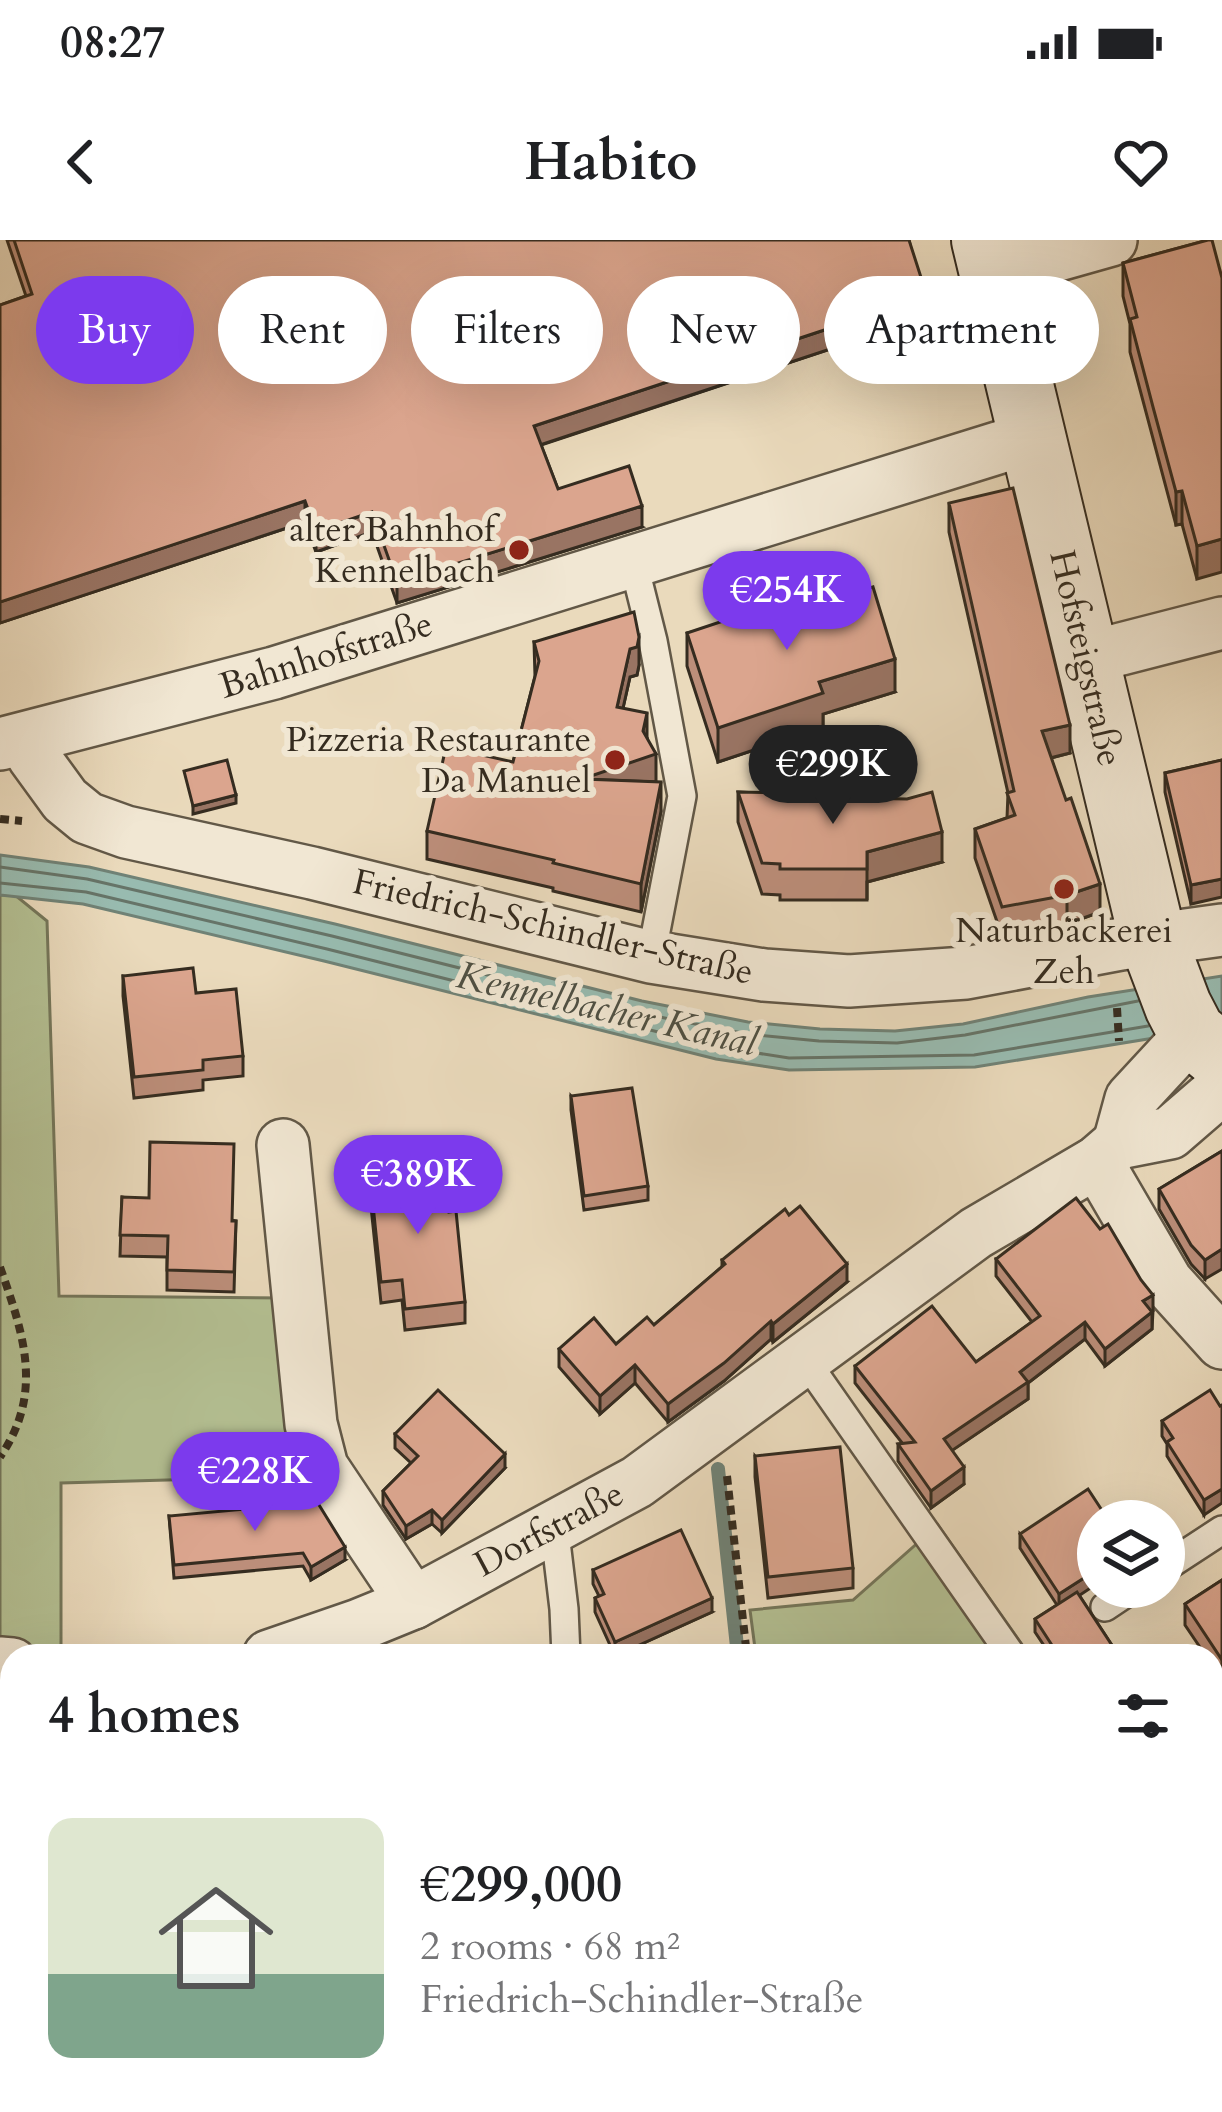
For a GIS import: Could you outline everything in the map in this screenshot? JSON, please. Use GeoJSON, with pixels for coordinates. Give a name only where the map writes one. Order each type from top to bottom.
{"type":"FeatureCollection","features":[{"type":"Feature","properties":{"kind":"main road","name":"Hofsteigstraße"},"geometry":{"type":"LineString","coordinates":[[990,257],[1086,658],[1134,964],[1178,1006],[1212,1058]]}},
{"type":"Feature","properties":{"kind":"street"},"geometry":{"type":"LineString","coordinates":[[990,257],[1112,240]]}},
{"type":"Feature","properties":{"kind":"street","name":"Bahnhofstraße"},"geometry":{"type":"LineString","coordinates":[[14,741],[274,673],[1033,437]]}},
{"type":"Feature","properties":{"kind":"street"},"geometry":{"type":"LineString","coordinates":[[1086,658],[1222,623]]}},
{"type":"Feature","properties":{"kind":"street","name":"Friedrich-Schindler-Straße"},"geometry":{"type":"LineString","coordinates":[[14,741],[87,818],[126,832],[651,957],[764,976],[849,981],[1134,964],[1222,930]]}},
{"type":"Feature","properties":{"kind":"street"},"geometry":{"type":"LineString","coordinates":[[1212,1058],[1131,1099],[1108,1152],[1167,1282],[1222,1343]]}},
{"type":"Feature","properties":{"kind":"street"},"geometry":{"type":"LineString","coordinates":[[283,1145],[311,1424],[322,1467],[413,1603]]}},
{"type":"Feature","properties":{"kind":"street","name":"Dorfstraße"},"geometry":{"type":"LineString","coordinates":[[305,1644],[413,1603],[637,1482],[976,1233],[1108,1152]]}},
{"type":"Feature","properties":{"kind":"lane"},"geometry":{"type":"LineString","coordinates":[[633,561],[682,796],[651,957]]}},
{"type":"Feature","properties":{"kind":"lane"},"geometry":{"type":"LineString","coordinates":[[805,1360],[1004,1644]]}},
{"type":"Feature","properties":{"kind":"lane"},"geometry":{"type":"LineString","coordinates":[[554,1526],[565,1644]]}},
{"type":"Feature","properties":{"kind":"lane"},"geometry":{"type":"LineString","coordinates":[[1185,1554],[1222,1530]]}},
{"type":"Feature","properties":{"kind":"path"},"geometry":{"type":"LineString","coordinates":[[1120,1048],[1134,964]]}},
{"type":"Feature","properties":{"kind":"path"},"geometry":{"type":"LineString","coordinates":[[0,1267],[28,1375],[24,1408],[0,1457]]}},
{"type":"Feature","properties":{"kind":"path"},"geometry":{"type":"LineString","coordinates":[[712,1430],[724,1449],[746,1644]]}},
{"type":"Feature","properties":{"kind":"green space"},"geometry":{"type":"Polygon","coordinates":[[[0,895],[15,895],[47,921],[59,1296],[287,1298],[310,1476],[61,1483],[61,1644],[0,1644],[0,895]]]}},
{"type":"Feature","properties":{"kind":"green space"},"geometry":{"type":"Polygon","coordinates":[[[938,1525],[1022,1644],[754,1644],[750,1610],[853,1600],[938,1525]]]}},
{"type":"Feature","properties":{"kind":"water","name":"Kennelbacher Kanal"},"geometry":{"type":"Polygon","coordinates":[[[0,855],[89,867],[642,1001],[748,1022],[895,1031],[963,1024],[1088,997],[1222,976],[1222,1027],[975,1067],[789,1070],[716,1059],[83,904],[0,895],[0,855]]]}},
{"type":"Feature","properties":{"kind":"building"},"geometry":{"type":"Polygon","coordinates":[[[14,240],[909,240],[921,276],[824,276],[824,330],[800,338],[800,276],[627,276],[627,384],[661,384],[534,426],[558,489],[629,466],[642,506],[397,582],[372,512],[316,531],[305,501],[0,602],[0,305],[32,294],[14,240]]]}},
{"type":"Feature","properties":{"kind":"building"},"geometry":{"type":"Polygon","coordinates":[[[1212,240],[1222,278],[1222,539],[1197,546],[1182,491],[1176,492],[1153,407],[1130,319],[1137,317],[1123,263],[1212,240]]]}},
{"type":"Feature","properties":{"kind":"building"},"geometry":{"type":"Polygon","coordinates":[[[1013,488],[1070,725],[1042,731],[1100,884],[1002,907],[975,829],[1015,815],[1007,793],[1014,791],[949,503],[1013,488]]]}},
{"type":"Feature","properties":{"kind":"building"},"geometry":{"type":"Polygon","coordinates":[[[873,587],[895,659],[819,682],[823,693],[718,728],[687,633],[792,598],[796,611],[873,587]]]}},
{"type":"Feature","properties":{"kind":"building"},"geometry":{"type":"Polygon","coordinates":[[[634,612],[639,637],[637,647],[630,649],[617,707],[647,713],[643,731],[656,754],[582,779],[661,782],[641,884],[427,831],[446,747],[513,762],[539,661],[534,642],[634,612]]]}},
{"type":"Feature","properties":{"kind":"building"},"geometry":{"type":"Polygon","coordinates":[[[227,760],[236,795],[193,806],[184,771],[227,760]]]}},
{"type":"Feature","properties":{"kind":"building"},"geometry":{"type":"Polygon","coordinates":[[[1222,760],[1222,879],[1191,885],[1165,773],[1222,760]]]}},
{"type":"Feature","properties":{"kind":"building"},"geometry":{"type":"Polygon","coordinates":[[[738,792],[907,799],[932,792],[942,832],[867,852],[867,869],[780,869],[780,864],[762,863],[738,792]]]}},
{"type":"Feature","properties":{"kind":"building"},"geometry":{"type":"Polygon","coordinates":[[[193,968],[196,993],[236,989],[243,1056],[203,1060],[203,1070],[134,1077],[123,976],[193,968]]]}},
{"type":"Feature","properties":{"kind":"building"},"geometry":{"type":"Polygon","coordinates":[[[632,1088],[648,1186],[584,1196],[571,1096],[632,1088]]]}},
{"type":"Feature","properties":{"kind":"building"},"geometry":{"type":"Polygon","coordinates":[[[150,1142],[234,1144],[234,1272],[167,1270],[168,1236],[120,1235],[122,1197],[149,1198],[150,1142]]]}},
{"type":"Feature","properties":{"kind":"building"},"geometry":{"type":"Polygon","coordinates":[[[1222,1151],[1222,1249],[1205,1260],[1159,1189],[1222,1151]]]}},
{"type":"Feature","properties":{"kind":"building"},"geometry":{"type":"Polygon","coordinates":[[[445,1167],[449,1212],[456,1211],[465,1302],[405,1309],[402,1280],[381,1282],[370,1176],[445,1167]]]}},
{"type":"Feature","properties":{"kind":"building"},"geometry":{"type":"Polygon","coordinates":[[[1076,1198],[1100,1229],[1108,1224],[1153,1295],[1143,1301],[1152,1312],[1105,1349],[1085,1322],[1020,1372],[1028,1382],[944,1439],[964,1467],[931,1491],[898,1444],[915,1442],[855,1366],[932,1306],[976,1362],[1040,1316],[996,1259],[1076,1198]]]}},
{"type":"Feature","properties":{"kind":"building"},"geometry":{"type":"Polygon","coordinates":[[[800,1206],[847,1264],[668,1404],[635,1365],[600,1396],[559,1349],[594,1318],[616,1344],[647,1317],[654,1325],[725,1264],[722,1260],[785,1209],[789,1215],[800,1206]]]}},
{"type":"Feature","properties":{"kind":"building"},"geometry":{"type":"Polygon","coordinates":[[[438,1390],[505,1454],[442,1520],[432,1510],[406,1526],[383,1491],[418,1456],[395,1434],[438,1390]]]}},
{"type":"Feature","properties":{"kind":"building"},"geometry":{"type":"Polygon","coordinates":[[[1210,1390],[1222,1405],[1222,1489],[1204,1500],[1167,1442],[1173,1438],[1162,1421],[1210,1390]]]}},
{"type":"Feature","properties":{"kind":"building"},"geometry":{"type":"Polygon","coordinates":[[[840,1447],[853,1568],[768,1577],[755,1456],[840,1447]]]}},
{"type":"Feature","properties":{"kind":"building"},"geometry":{"type":"Polygon","coordinates":[[[1088,1489],[1095,1500],[1077,1500],[1077,1582],[1059,1594],[1020,1534],[1088,1489]]]}},
{"type":"Feature","properties":{"kind":"building"},"geometry":{"type":"Polygon","coordinates":[[[311,1492],[345,1547],[311,1567],[303,1553],[174,1565],[169,1516],[290,1505],[311,1492]]]}},
{"type":"Feature","properties":{"kind":"building"},"geometry":{"type":"Polygon","coordinates":[[[681,1530],[712,1598],[615,1642],[595,1598],[604,1594],[593,1570],[681,1530]]]}},
{"type":"Feature","properties":{"kind":"building"},"geometry":{"type":"Polygon","coordinates":[[[1222,1580],[1222,1644],[1211,1644],[1185,1604],[1222,1580]]]}},
{"type":"Feature","properties":{"kind":"building"},"geometry":{"type":"Polygon","coordinates":[[[1077,1592],[1077,1608],[1088,1608],[1111,1644],[1051,1644],[1035,1619],[1077,1592]]]}},
{"type":"Feature","properties":{"kind":"waterway"},"geometry":{"type":"LineString","coordinates":[[718,1469],[737,1644]]}},
{"type":"Feature","properties":{"kind":"place","name":"alter Bahnhof Kennelbach"},"geometry":{"type":"Point","coordinates":[519,550]}},
{"type":"Feature","properties":{"kind":"place","name":"Pizzeria Restaurante Da Manuel"},"geometry":{"type":"Point","coordinates":[615,760]}},
{"type":"Feature","properties":{"kind":"place","name":"Naturbäckerei Zeh"},"geometry":{"type":"Point","coordinates":[1064,889]}}]}
